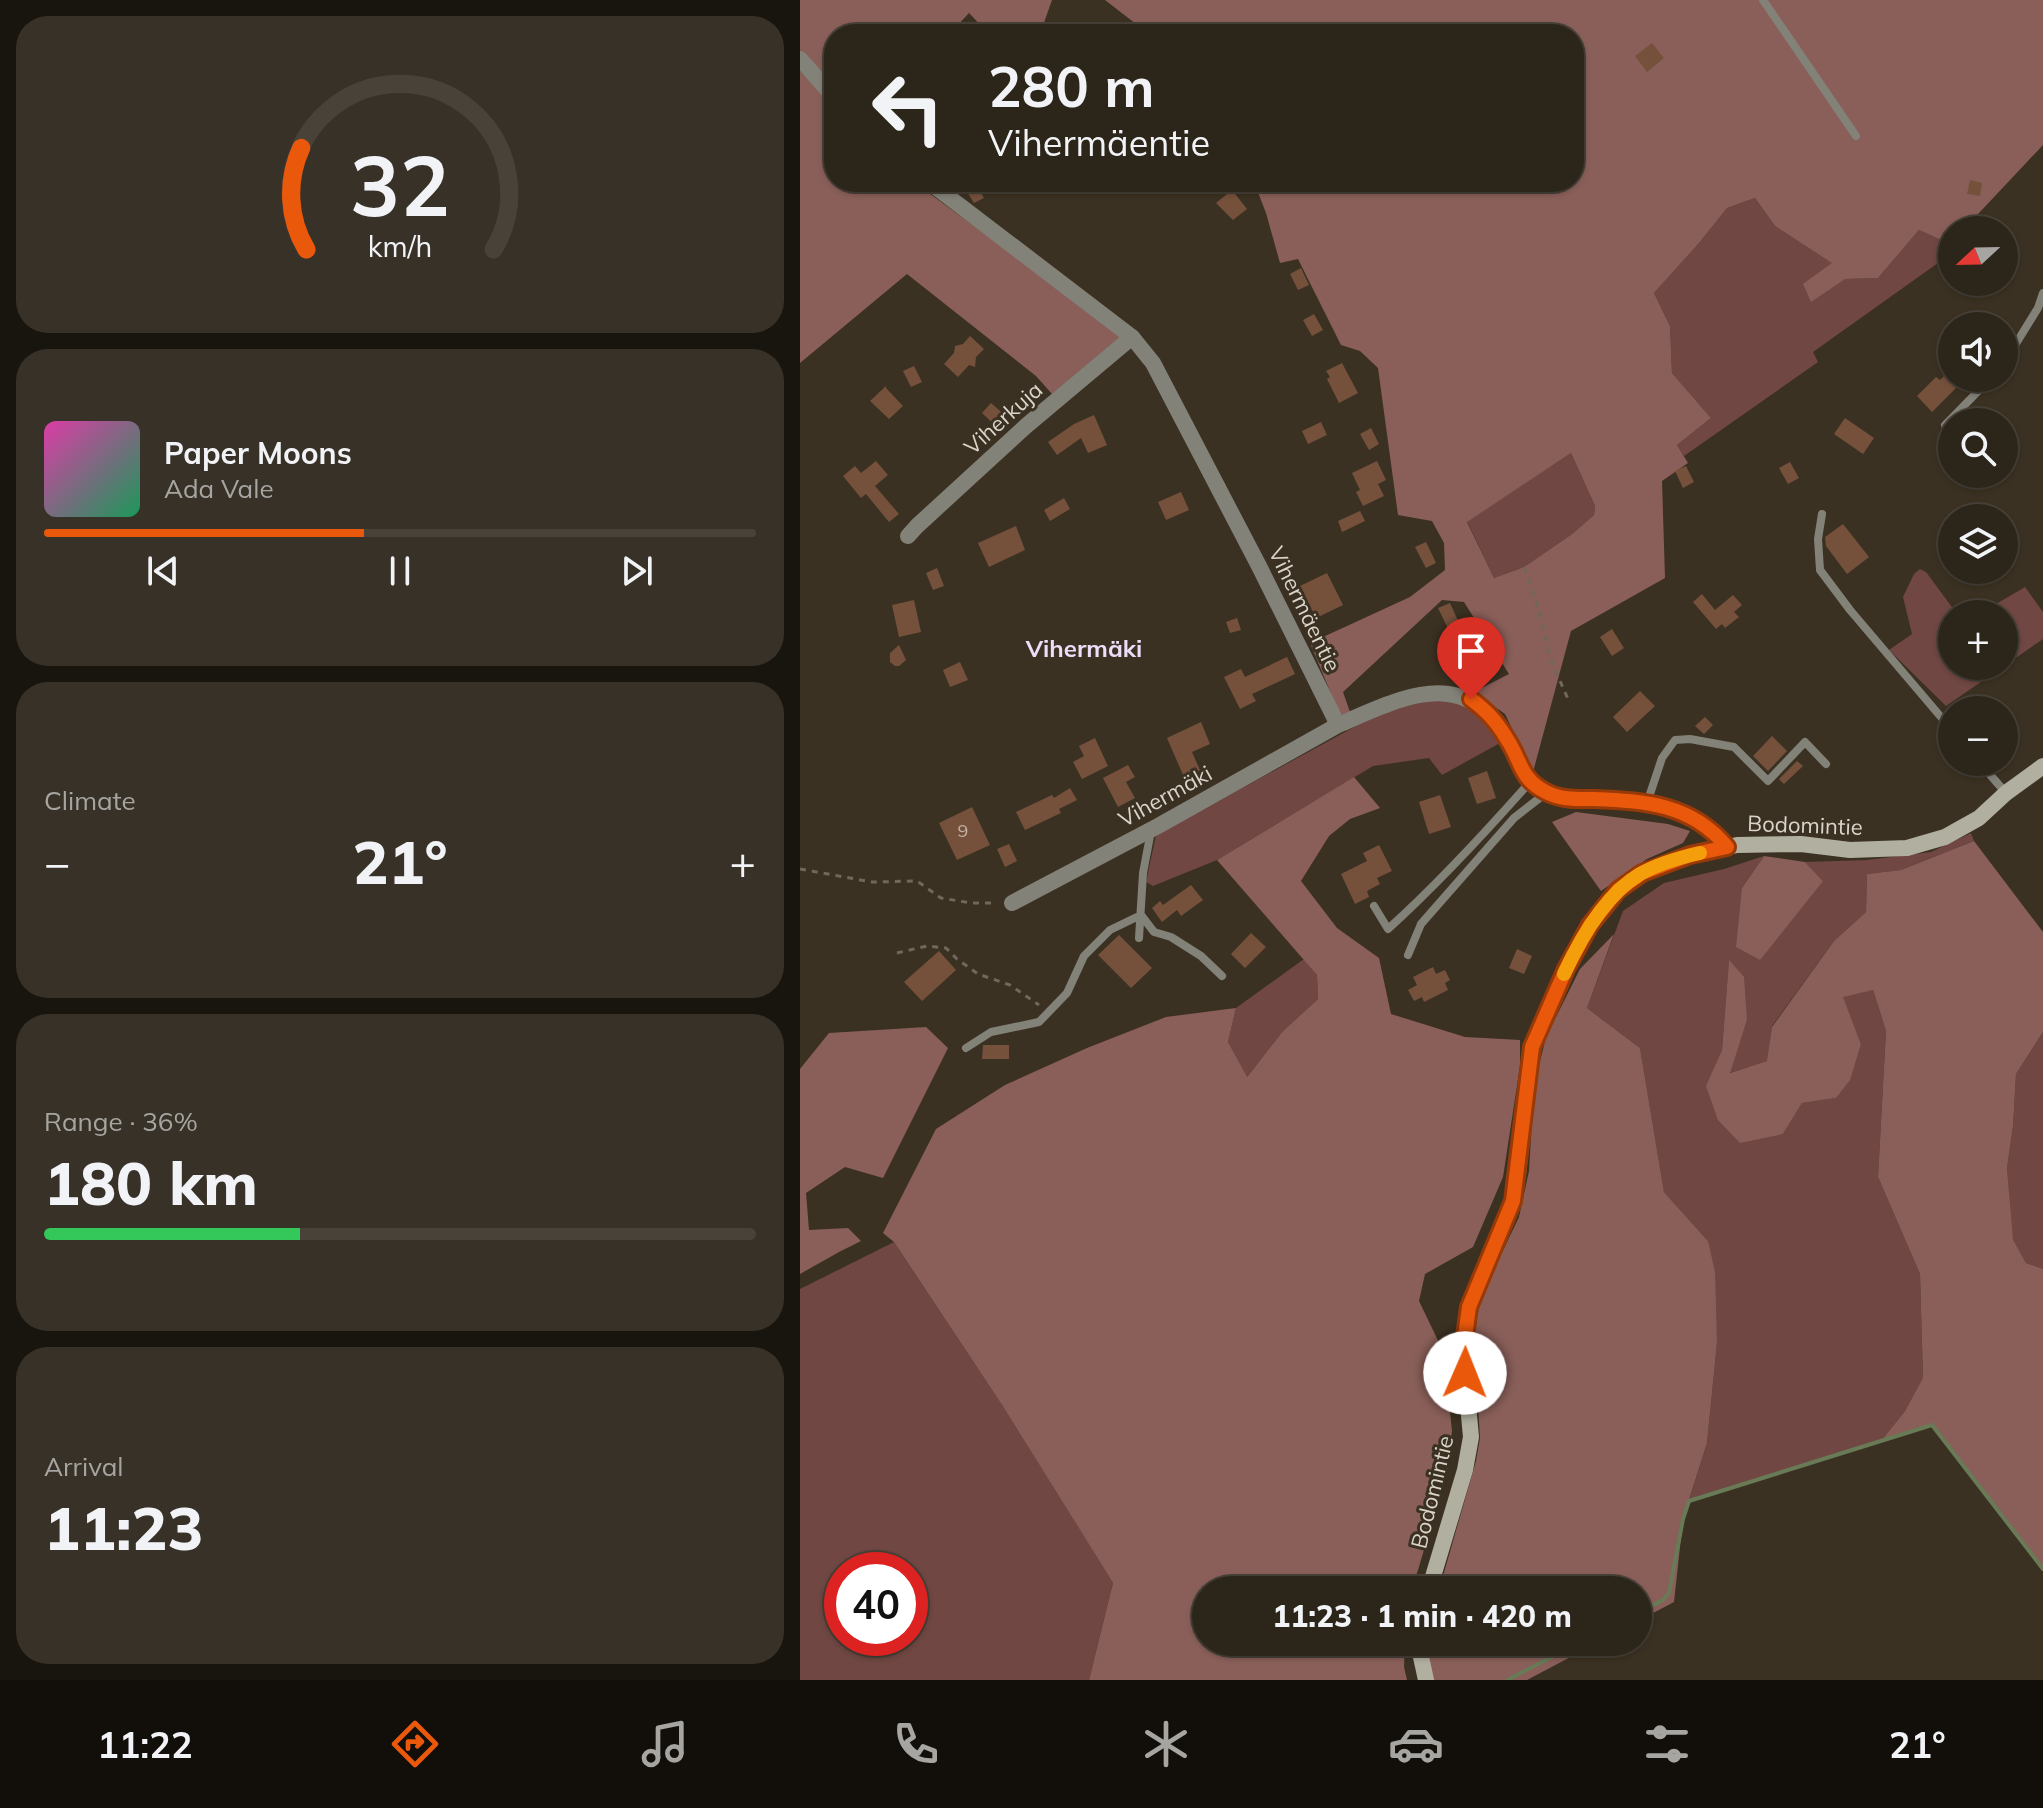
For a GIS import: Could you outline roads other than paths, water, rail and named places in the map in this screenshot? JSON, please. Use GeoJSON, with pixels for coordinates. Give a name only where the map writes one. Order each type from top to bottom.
{"type":"FeatureCollection","features":[{"type":"Feature","properties":{"kind":"street"},"geometry":{"type":"LineString","coordinates":[[800,59],[824,86]]}},
{"type":"Feature","properties":{"kind":"street","name":"Vihermäentie"},"geometry":{"type":"LineString","coordinates":[[942,192],[1132,337],[1153,363],[1338,725]]}},
{"type":"Feature","properties":{"kind":"street","name":"Viherkuja"},"geometry":{"type":"LineString","coordinates":[[908,536],[1026,426],[1132,337]]}},
{"type":"Feature","properties":{"kind":"street"},"geometry":{"type":"LineString","coordinates":[[1338,725],[1385,705],[1425,694],[1446,693],[1471,699],[1490,713],[1530,782],[1547,793],[1562,798],[1637,801],[1668,807],[1708,827],[1727,847]]}},
{"type":"Feature","properties":{"kind":"street","name":"Vihermäki"},"geometry":{"type":"LineString","coordinates":[[1012,903],[1151,830],[1338,725]]}},
{"type":"Feature","properties":{"kind":"street","name":"Bodomintie"},"geometry":{"type":"LineString","coordinates":[[1433,1576],[1465,1470],[1471,1437],[1463,1351],[1469,1307],[1513,1201],[1532,1047],[1566,969],[1590,925],[1618,890],[1642,873],[1690,855],[1737,845],[1801,844],[1850,850],[1907,848],[1945,837],[1979,818],[2043,766]]}},
{"type":"Feature","properties":{"kind":"street"},"geometry":{"type":"LineString","coordinates":[[1421,1656],[1426,1680]]}},
{"type":"Feature","properties":{"kind":"lane"},"geometry":{"type":"LineString","coordinates":[[1763,0],[1856,136]]}},
{"type":"Feature","properties":{"kind":"lane"},"geometry":{"type":"LineString","coordinates":[[2018,340],[2038,308],[2043,293]]}},
{"type":"Feature","properties":{"kind":"lane"},"geometry":{"type":"LineString","coordinates":[[1962,408],[1977,392]]}},
{"type":"Feature","properties":{"kind":"lane"},"geometry":{"type":"LineString","coordinates":[[1822,514],[1818,539],[1820,570],[1938,714]]}},
{"type":"Feature","properties":{"kind":"lane"},"geometry":{"type":"LineString","coordinates":[[1647,803],[1662,758],[1675,740],[1690,739],[1734,747],[1768,781],[1805,742],[1826,764]]}},
{"type":"Feature","properties":{"kind":"lane"},"geometry":{"type":"LineString","coordinates":[[1991,776],[2006,793]]}},
{"type":"Feature","properties":{"kind":"lane"},"geometry":{"type":"LineString","coordinates":[[1374,906],[1388,929],[1470,850],[1530,782]]}},
{"type":"Feature","properties":{"kind":"lane"},"geometry":{"type":"LineString","coordinates":[[1408,955],[1421,924],[1514,818],[1547,793]]}},
{"type":"Feature","properties":{"kind":"lane"},"geometry":{"type":"LineString","coordinates":[[1139,938],[1143,873],[1151,830]]}},
{"type":"Feature","properties":{"kind":"lane"},"geometry":{"type":"LineString","coordinates":[[1141,915],[1154,932],[1171,937],[1222,976]]}},
{"type":"Feature","properties":{"kind":"lane"},"geometry":{"type":"LineString","coordinates":[[966,1048],[991,1032],[1039,1022],[1067,993],[1084,956],[1110,930],[1141,915]]}},
{"type":"Feature","properties":{"kind":"waterway"},"geometry":{"type":"LineString","coordinates":[[1652,1606],[1669,1593],[1689,1501],[1932,1425],[2043,1569]]}},
{"type":"Feature","properties":{"kind":"waterway"},"geometry":{"type":"LineString","coordinates":[[1507,1680],[1554,1656]]}},
{"type":"Feature","properties":{"kind":"district","name":"Vihermäki"},"geometry":{"type":"Point","coordinates":[1084,648]}}]}
